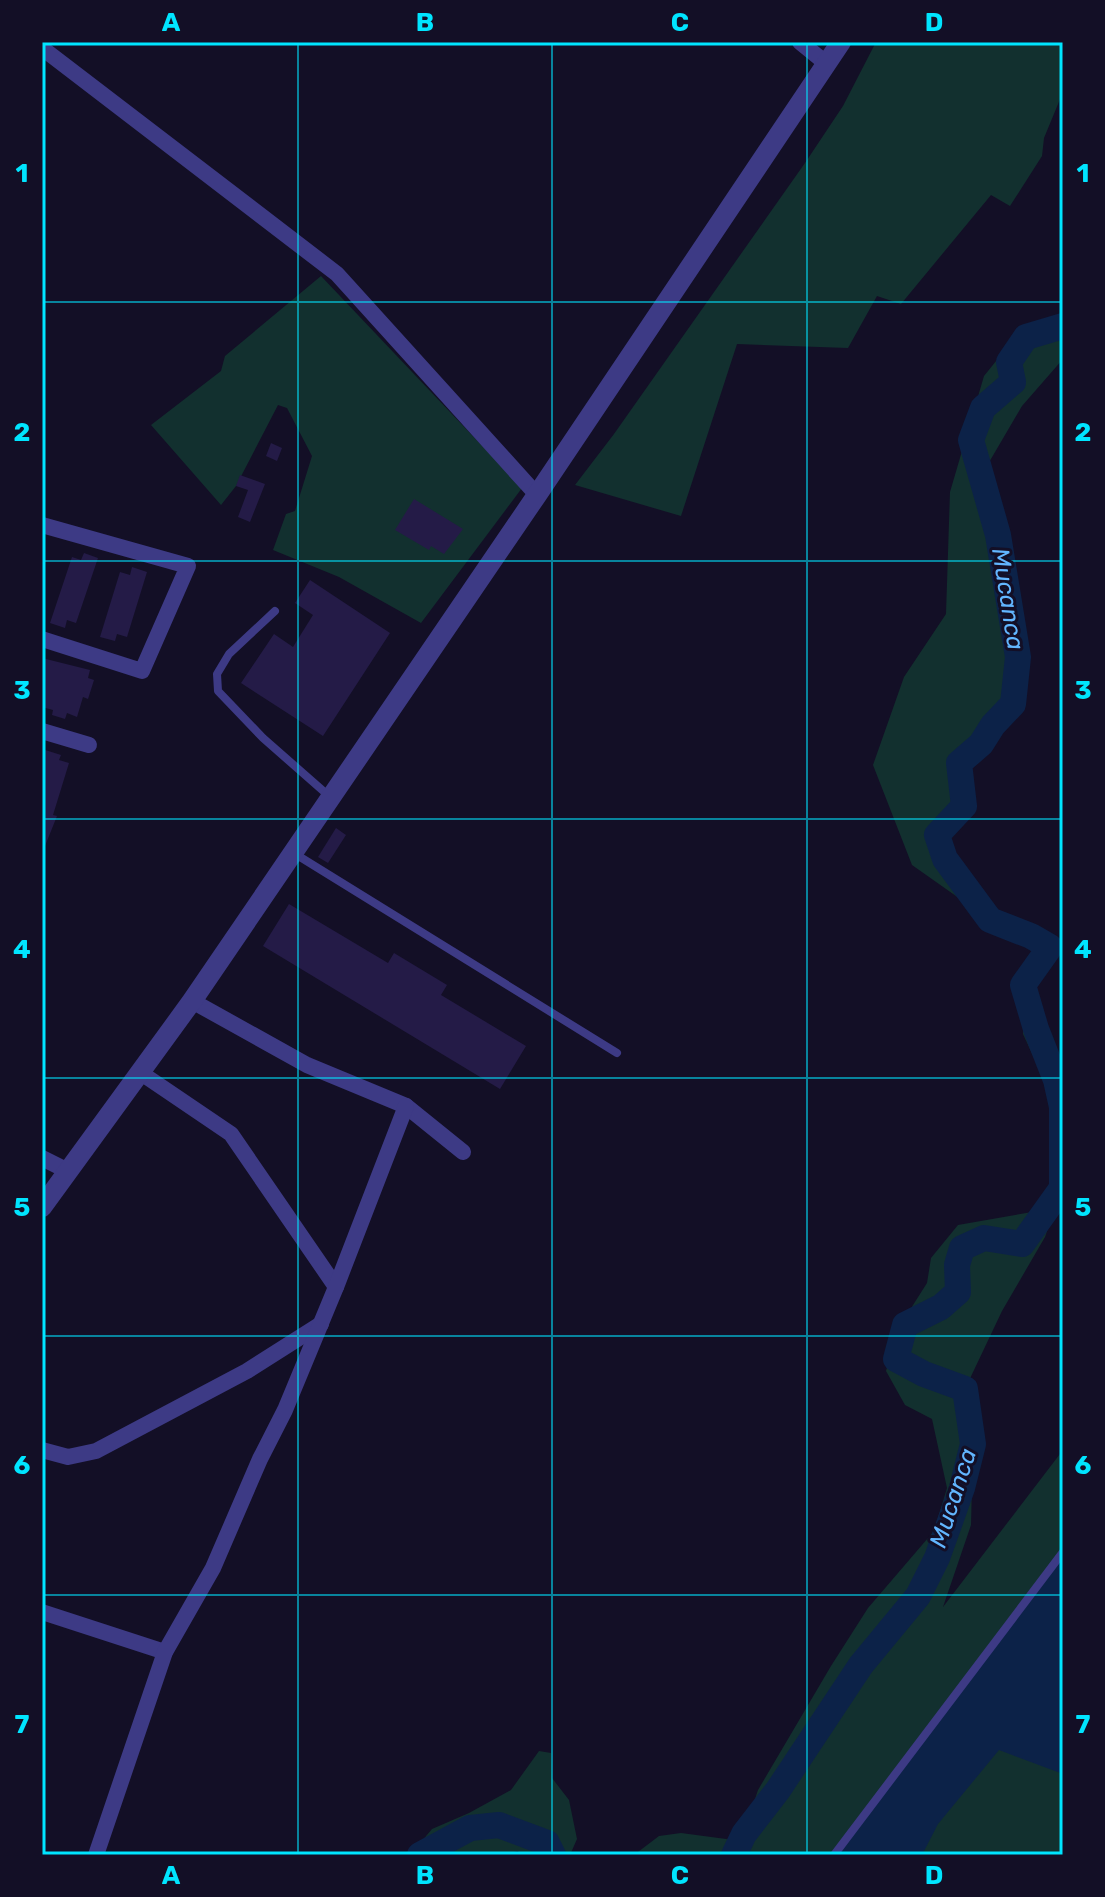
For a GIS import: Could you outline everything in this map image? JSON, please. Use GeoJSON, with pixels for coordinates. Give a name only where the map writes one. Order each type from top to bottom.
{"type":"FeatureCollection","features":[{"type":"Feature","properties":{"kind":"street"},"geometry":{"type":"LineString","coordinates":[[800,42],[827,64]]}},
{"type":"Feature","properties":{"kind":"street"},"geometry":{"type":"LineString","coordinates":[[42,1207],[192,1001],[841,42]]}},
{"type":"Feature","properties":{"kind":"street"},"geometry":{"type":"LineString","coordinates":[[42,48],[337,274],[537,495]]}},
{"type":"Feature","properties":{"kind":"street"},"geometry":{"type":"LineString","coordinates":[[42,525],[188,566],[142,671],[42,639]]}},
{"type":"Feature","properties":{"kind":"street"},"geometry":{"type":"LineString","coordinates":[[42,731],[89,745]]}},
{"type":"Feature","properties":{"kind":"street"},"geometry":{"type":"LineString","coordinates":[[192,1001],[307,1065],[406,1106],[463,1152]]}},
{"type":"Feature","properties":{"kind":"street"},"geometry":{"type":"LineString","coordinates":[[141,1073],[231,1134],[336,1287]]}},
{"type":"Feature","properties":{"kind":"street"},"geometry":{"type":"LineString","coordinates":[[96,1855],[165,1652],[229,1534],[321,1324],[406,1106]]}},
{"type":"Feature","properties":{"kind":"street"},"geometry":{"type":"LineString","coordinates":[[42,1158],[68,1171]]}},
{"type":"Feature","properties":{"kind":"street"},"geometry":{"type":"LineString","coordinates":[[42,1450],[68,1457],[96,1451],[247,1371],[321,1324]]}},
{"type":"Feature","properties":{"kind":"street"},"geometry":{"type":"LineString","coordinates":[[42,1612],[165,1652]]}},
{"type":"Feature","properties":{"kind":"lane"},"geometry":{"type":"LineString","coordinates":[[275,611],[229,654],[217,674],[218,691],[263,738],[329,797]]}},
{"type":"Feature","properties":{"kind":"lane"},"geometry":{"type":"LineString","coordinates":[[291,852],[617,1053]]}},
{"type":"Feature","properties":{"kind":"lane"},"geometry":{"type":"LineString","coordinates":[[834,1855],[1063,1552]]}},
{"type":"Feature","properties":{"kind":"green space"},"geometry":{"type":"Polygon","coordinates":[[[876,42],[1063,42],[1063,92],[1044,138],[1042,156],[1010,206],[991,195],[901,304],[877,296],[848,348],[737,344],[681,516],[575,485],[805,163],[843,106],[876,42]]]}},
{"type":"Feature","properties":{"kind":"green space"},"geometry":{"type":"Polygon","coordinates":[[[321,276],[522,488],[421,623],[339,577],[273,550],[286,514],[295,511],[312,456],[287,408],[278,405],[236,486],[221,505],[151,425],[221,371],[225,356],[321,276]]]}},
{"type":"Feature","properties":{"kind":"green space"},"geometry":{"type":"Polygon","coordinates":[[[1063,314],[1063,359],[1022,406],[981,476],[998,535],[1018,657],[1013,704],[993,725],[981,744],[959,763],[964,806],[937,835],[945,859],[990,920],[912,865],[873,765],[904,677],[946,614],[950,492],[984,376],[1021,330],[1063,314]]]}},
{"type":"Feature","properties":{"kind":"green space"},"geometry":{"type":"Polygon","coordinates":[[[1023,985],[1062,1106],[1062,1188],[1045,1237],[1002,1311],[965,1389],[973,1444],[971,1525],[943,1607],[1063,1450],[1063,1855],[634,1855],[659,1836],[681,1833],[741,1841],[758,1790],[831,1666],[868,1608],[934,1531],[947,1488],[932,1419],[905,1405],[886,1371],[901,1324],[927,1283],[931,1258],[958,1225],[1032,1212],[1051,1191],[1052,1097],[1023,1034],[1023,985]]]}},
{"type":"Feature","properties":{"kind":"green space"},"geometry":{"type":"Polygon","coordinates":[[[539,1751],[551,1753],[552,1778],[569,1800],[577,1839],[570,1855],[520,1855],[518,1851],[501,1855],[410,1855],[432,1829],[511,1790],[539,1751]]]}},
{"type":"Feature","properties":{"kind":"water"},"geometry":{"type":"Polygon","coordinates":[[[1063,1552],[1063,1774],[999,1750],[938,1824],[922,1855],[834,1855],[1063,1552]]]}},
{"type":"Feature","properties":{"kind":"building"},"geometry":{"type":"Polygon","coordinates":[[[271,443],[282,448],[277,461],[266,456],[271,443]]]}},
{"type":"Feature","properties":{"kind":"building"},"geometry":{"type":"Polygon","coordinates":[[[240,475],[265,484],[250,522],[238,517],[248,490],[236,486],[240,475]]]}},
{"type":"Feature","properties":{"kind":"building"},"geometry":{"type":"Polygon","coordinates":[[[414,499],[463,529],[444,554],[431,546],[429,550],[395,530],[414,499]]]}},
{"type":"Feature","properties":{"kind":"building"},"geometry":{"type":"Polygon","coordinates":[[[84,553],[98,558],[76,623],[67,620],[65,628],[50,623],[72,557],[81,560],[84,553]]]}},
{"type":"Feature","properties":{"kind":"building"},"geometry":{"type":"Polygon","coordinates":[[[132,567],[147,572],[127,637],[117,634],[115,641],[100,637],[120,572],[130,575],[132,567]]]}},
{"type":"Feature","properties":{"kind":"building"},"geometry":{"type":"Polygon","coordinates":[[[310,580],[390,633],[323,736],[241,683],[274,634],[293,647],[313,615],[295,603],[310,580]]]}},
{"type":"Feature","properties":{"kind":"building"},"geometry":{"type":"Polygon","coordinates":[[[42,658],[90,670],[88,678],[94,680],[88,699],[83,697],[77,717],[67,713],[65,719],[52,715],[53,710],[42,707],[42,658]]]}},
{"type":"Feature","properties":{"kind":"building"},"geometry":{"type":"Polygon","coordinates":[[[42,749],[61,755],[59,760],[69,763],[53,815],[57,816],[43,851],[42,749]]]}},
{"type":"Feature","properties":{"kind":"building"},"geometry":{"type":"Polygon","coordinates":[[[336,828],[346,835],[328,863],[318,857],[336,828]]]}},
{"type":"Feature","properties":{"kind":"building"},"geometry":{"type":"Polygon","coordinates":[[[289,904],[388,963],[394,953],[447,985],[441,995],[526,1046],[500,1089],[263,946],[289,904]]]}},
{"type":"Feature","properties":{"kind":"waterway","name":"Mucanca"},"geometry":{"type":"LineString","coordinates":[[734,1855],[744,1834],[778,1790],[861,1665],[918,1596],[937,1558],[962,1488],[973,1444],[965,1389],[924,1374],[896,1359],[905,1325],[941,1307],[958,1292],[957,1265],[962,1248],[984,1238],[1022,1244],[1062,1188],[1062,1107],[1056,1080],[1023,985],[1050,947],[990,920],[945,859],[937,835],[964,806],[959,763],[981,744],[993,725],[1013,704],[1018,657],[998,535],[971,440],[983,408],[1013,382],[1009,362],[1026,337],[1063,326]]}},
{"type":"Feature","properties":{"kind":"waterway","name":"Mucanca"},"geometry":{"type":"LineString","coordinates":[[420,1855],[470,1828],[499,1825],[547,1843],[553,1855]]}}]}
